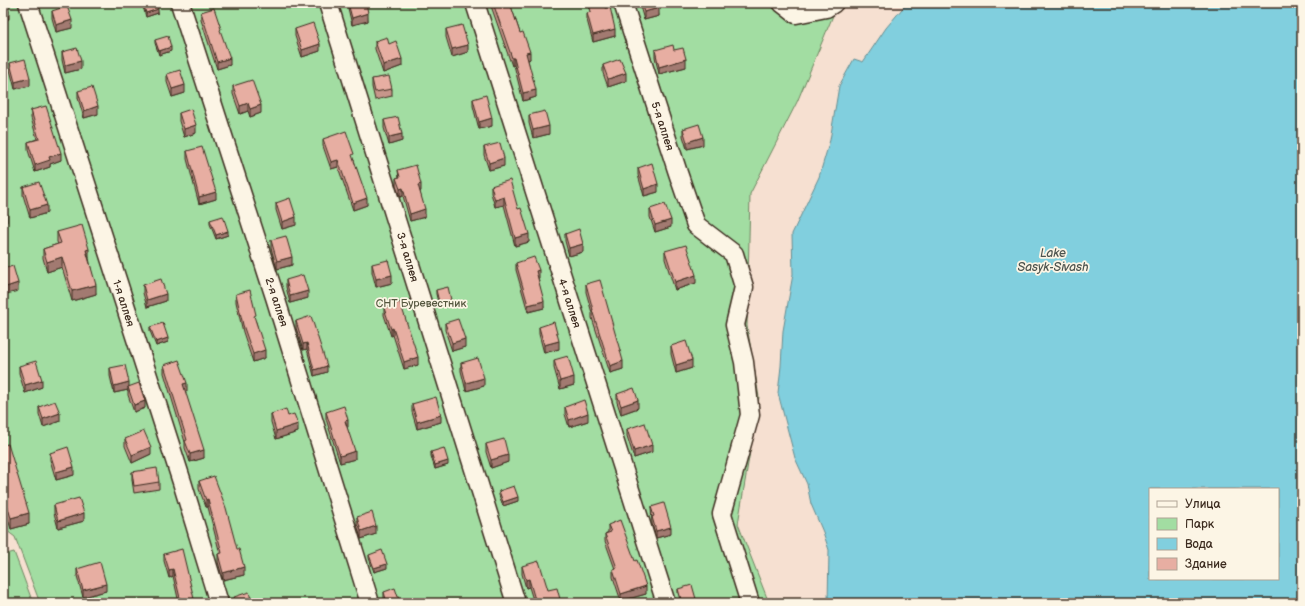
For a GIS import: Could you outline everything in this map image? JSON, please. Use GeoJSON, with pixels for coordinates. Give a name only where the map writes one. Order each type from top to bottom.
{"type":"FeatureCollection","features":[{"type":"Feature","properties":{"kind":"lane","name":"1-я аллея"},"geometry":{"type":"LineString","coordinates":[[28,3],[182,482],[219,603]]}},
{"type":"Feature","properties":{"kind":"lane","name":"2-я аллея"},"geometry":{"type":"LineString","coordinates":[[180,3],[275,297],[370,603]]}},
{"type":"Feature","properties":{"kind":"lane","name":"3-я аллея"},"geometry":{"type":"LineString","coordinates":[[328,3],[516,603]]}},
{"type":"Feature","properties":{"kind":"lane","name":"4-я аллея"},"geometry":{"type":"LineString","coordinates":[[475,3],[666,603]]}},
{"type":"Feature","properties":{"kind":"lane","name":"5-я аллея"},"geometry":{"type":"LineString","coordinates":[[623,3],[696,225],[734,254],[744,287],[736,325],[744,362],[750,415],[722,514],[750,603]]}},
{"type":"Feature","properties":{"kind":"lane"},"geometry":{"type":"LineString","coordinates":[[782,3],[796,14],[826,8],[834,3]]}},
{"type":"Feature","properties":{"kind":"green space","name":"СНТ Буревестник"},"geometry":{"type":"Polygon","coordinates":[[[3,3],[840,3],[837,6],[797,102],[750,194],[747,326],[759,397],[738,524],[769,603],[40,603],[15,537],[3,528],[3,258],[5,257],[3,229],[3,3]]]}},
{"type":"Feature","properties":{"kind":"green space"},"geometry":{"type":"Polygon","coordinates":[[[14,552],[33,603],[3,603],[3,555],[14,552]]]}},
{"type":"Feature","properties":{"kind":"water","name":"Lake Sasyk-Sivash"},"geometry":{"type":"Polygon","coordinates":[[[907,3],[1302,3],[1302,603],[828,603],[829,550],[811,504],[807,484],[795,458],[778,393],[783,331],[793,274],[792,234],[819,177],[830,140],[839,86],[854,59],[863,62],[886,28],[907,3]]]}},
{"type":"Feature","properties":{"kind":"building"},"geometry":{"type":"Polygon","coordinates":[[[3,3],[7,3],[9,11],[3,13],[3,3]]]}},
{"type":"Feature","properties":{"kind":"building"},"geometry":{"type":"Polygon","coordinates":[[[143,3],[156,3],[158,9],[146,13],[143,3]]]}},
{"type":"Feature","properties":{"kind":"building"},"geometry":{"type":"Polygon","coordinates":[[[348,3],[366,3],[368,13],[352,18],[348,3]]]}},
{"type":"Feature","properties":{"kind":"building"},"geometry":{"type":"Polygon","coordinates":[[[493,3],[510,3],[520,33],[523,32],[530,52],[526,53],[536,90],[523,93],[514,58],[512,58],[493,3]]]}},
{"type":"Feature","properties":{"kind":"building"},"geometry":{"type":"Polygon","coordinates":[[[589,3],[604,3],[605,8],[610,7],[615,29],[593,35],[587,13],[591,12],[589,3]]]}},
{"type":"Feature","properties":{"kind":"building"},"geometry":{"type":"Polygon","coordinates":[[[641,3],[657,3],[659,8],[644,12],[641,3]]]}},
{"type":"Feature","properties":{"kind":"building"},"geometry":{"type":"Polygon","coordinates":[[[67,6],[72,20],[56,25],[52,11],[67,6]]]}},
{"type":"Feature","properties":{"kind":"building"},"geometry":{"type":"Polygon","coordinates":[[[214,8],[230,58],[217,62],[201,12],[214,8]]]}},
{"type":"Feature","properties":{"kind":"building"},"geometry":{"type":"Polygon","coordinates":[[[313,23],[320,44],[302,50],[295,29],[313,23]]]}},
{"type":"Feature","properties":{"kind":"building"},"geometry":{"type":"Polygon","coordinates":[[[462,25],[468,45],[452,49],[446,29],[462,25]]]}},
{"type":"Feature","properties":{"kind":"building"},"geometry":{"type":"Polygon","coordinates":[[[168,36],[171,47],[159,51],[155,40],[168,36]]]}},
{"type":"Feature","properties":{"kind":"building"},"geometry":{"type":"Polygon","coordinates":[[[387,37],[389,44],[396,41],[402,59],[383,65],[375,41],[387,37]]]}},
{"type":"Feature","properties":{"kind":"building"},"geometry":{"type":"Polygon","coordinates":[[[673,45],[674,50],[683,48],[686,59],[659,67],[655,50],[673,45]]]}},
{"type":"Feature","properties":{"kind":"building"},"geometry":{"type":"Polygon","coordinates":[[[77,48],[81,61],[65,65],[62,52],[77,48]]]}},
{"type":"Feature","properties":{"kind":"building"},"geometry":{"type":"Polygon","coordinates":[[[25,59],[30,78],[15,82],[10,63],[25,59]]]}},
{"type":"Feature","properties":{"kind":"building"},"geometry":{"type":"Polygon","coordinates":[[[620,59],[626,73],[608,79],[603,65],[620,59]]]}},
{"type":"Feature","properties":{"kind":"building"},"geometry":{"type":"Polygon","coordinates":[[[180,70],[185,85],[172,89],[167,74],[180,70]]]}},
{"type":"Feature","properties":{"kind":"building"},"geometry":{"type":"Polygon","coordinates":[[[389,76],[392,89],[375,92],[372,79],[389,76]]]}},
{"type":"Feature","properties":{"kind":"building"},"geometry":{"type":"Polygon","coordinates":[[[252,80],[261,105],[250,109],[248,103],[240,106],[233,86],[252,80]]]}},
{"type":"Feature","properties":{"kind":"building"},"geometry":{"type":"Polygon","coordinates":[[[92,87],[98,106],[84,111],[78,91],[92,87]]]}},
{"type":"Feature","properties":{"kind":"building"},"geometry":{"type":"Polygon","coordinates":[[[486,95],[492,118],[479,122],[473,99],[486,95]]]}},
{"type":"Feature","properties":{"kind":"building"},"geometry":{"type":"Polygon","coordinates":[[[46,106],[61,153],[49,157],[50,160],[35,165],[28,142],[39,139],[31,110],[46,106]]]}},
{"type":"Feature","properties":{"kind":"building"},"geometry":{"type":"Polygon","coordinates":[[[191,109],[196,125],[184,129],[179,113],[191,109]]]}},
{"type":"Feature","properties":{"kind":"building"},"geometry":{"type":"Polygon","coordinates":[[[545,111],[549,126],[533,130],[529,115],[545,111]]]}},
{"type":"Feature","properties":{"kind":"building"},"geometry":{"type":"Polygon","coordinates":[[[398,117],[402,134],[389,137],[384,120],[398,117]]]}},
{"type":"Feature","properties":{"kind":"building"},"geometry":{"type":"Polygon","coordinates":[[[699,124],[703,137],[687,142],[683,129],[699,124]]]}},
{"type":"Feature","properties":{"kind":"building"},"geometry":{"type":"Polygon","coordinates":[[[346,131],[354,154],[352,155],[367,198],[353,203],[338,160],[331,162],[323,139],[346,131]]]}},
{"type":"Feature","properties":{"kind":"building"},"geometry":{"type":"Polygon","coordinates":[[[500,143],[504,158],[489,163],[484,147],[500,143]]]}},
{"type":"Feature","properties":{"kind":"building"},"geometry":{"type":"Polygon","coordinates":[[[202,147],[216,192],[199,197],[187,151],[202,147]]]}},
{"type":"Feature","properties":{"kind":"building"},"geometry":{"type":"Polygon","coordinates":[[[652,163],[658,184],[644,189],[638,168],[652,163]]]}},
{"type":"Feature","properties":{"kind":"building"},"geometry":{"type":"Polygon","coordinates":[[[416,165],[421,184],[418,185],[425,209],[410,214],[403,188],[400,189],[396,178],[400,177],[398,170],[416,165]]]}},
{"type":"Feature","properties":{"kind":"building"},"geometry":{"type":"Polygon","coordinates":[[[510,180],[518,209],[521,208],[529,234],[515,238],[504,197],[495,200],[491,186],[510,180]]]}},
{"type":"Feature","properties":{"kind":"building"},"geometry":{"type":"Polygon","coordinates":[[[39,182],[47,205],[30,210],[23,187],[39,182]]]}},
{"type":"Feature","properties":{"kind":"building"},"geometry":{"type":"Polygon","coordinates":[[[290,198],[296,217],[282,222],[276,203],[290,198]]]}},
{"type":"Feature","properties":{"kind":"building"},"geometry":{"type":"Polygon","coordinates":[[[3,200],[7,214],[3,215],[3,200]]]}},
{"type":"Feature","properties":{"kind":"building"},"geometry":{"type":"Polygon","coordinates":[[[665,204],[671,220],[655,225],[650,209],[665,204]]]}},
{"type":"Feature","properties":{"kind":"building"},"geometry":{"type":"Polygon","coordinates":[[[223,216],[228,231],[216,235],[210,220],[223,216]]]}},
{"type":"Feature","properties":{"kind":"building"},"geometry":{"type":"Polygon","coordinates":[[[82,225],[89,249],[86,250],[96,285],[72,291],[62,257],[47,262],[43,249],[61,243],[57,232],[82,225]]]}},
{"type":"Feature","properties":{"kind":"building"},"geometry":{"type":"Polygon","coordinates":[[[579,229],[583,244],[569,248],[565,234],[579,229]]]}},
{"type":"Feature","properties":{"kind":"building"},"geometry":{"type":"Polygon","coordinates":[[[286,236],[292,257],[277,261],[271,240],[286,236]]]}},
{"type":"Feature","properties":{"kind":"building"},"geometry":{"type":"Polygon","coordinates":[[[686,245],[696,275],[675,282],[665,251],[686,245]]]}},
{"type":"Feature","properties":{"kind":"building"},"geometry":{"type":"Polygon","coordinates":[[[534,257],[539,270],[536,271],[544,301],[528,305],[516,263],[534,257]]]}},
{"type":"Feature","properties":{"kind":"building"},"geometry":{"type":"Polygon","coordinates":[[[388,260],[392,275],[376,279],[372,264],[388,260]]]}},
{"type":"Feature","properties":{"kind":"building"},"geometry":{"type":"Polygon","coordinates":[[[13,266],[18,283],[3,288],[3,269],[13,266]]]}},
{"type":"Feature","properties":{"kind":"building"},"geometry":{"type":"Polygon","coordinates":[[[303,275],[308,291],[290,296],[286,280],[303,275]]]}},
{"type":"Feature","properties":{"kind":"building"},"geometry":{"type":"Polygon","coordinates":[[[161,279],[166,294],[147,300],[143,285],[161,279]]]}},
{"type":"Feature","properties":{"kind":"building"},"geometry":{"type":"Polygon","coordinates":[[[600,280],[623,361],[610,366],[592,310],[586,284],[600,280]]]}},
{"type":"Feature","properties":{"kind":"building"},"geometry":{"type":"Polygon","coordinates":[[[448,287],[451,300],[439,302],[436,290],[448,287]]]}},
{"type":"Feature","properties":{"kind":"building"},"geometry":{"type":"Polygon","coordinates":[[[250,290],[256,315],[254,316],[265,350],[253,354],[243,325],[236,294],[250,290]]]}},
{"type":"Feature","properties":{"kind":"building"},"geometry":{"type":"Polygon","coordinates":[[[400,302],[418,357],[404,362],[393,328],[391,329],[384,308],[400,302]]]}},
{"type":"Feature","properties":{"kind":"building"},"geometry":{"type":"Polygon","coordinates":[[[311,316],[327,366],[314,370],[307,343],[303,344],[296,321],[311,316]]]}},
{"type":"Feature","properties":{"kind":"building"},"geometry":{"type":"Polygon","coordinates":[[[458,319],[465,339],[452,343],[445,323],[458,319]]]}},
{"type":"Feature","properties":{"kind":"building"},"geometry":{"type":"Polygon","coordinates":[[[554,322],[559,341],[544,345],[539,327],[554,322]]]}},
{"type":"Feature","properties":{"kind":"building"},"geometry":{"type":"Polygon","coordinates":[[[163,323],[168,338],[156,342],[150,327],[163,323]]]}},
{"type":"Feature","properties":{"kind":"building"},"geometry":{"type":"Polygon","coordinates":[[[686,341],[692,360],[676,365],[671,346],[686,341]]]}},
{"type":"Feature","properties":{"kind":"building"},"geometry":{"type":"Polygon","coordinates":[[[568,356],[574,377],[560,381],[554,360],[568,356]]]}},
{"type":"Feature","properties":{"kind":"building"},"geometry":{"type":"Polygon","coordinates":[[[478,358],[484,378],[466,383],[461,363],[478,358]]]}},
{"type":"Feature","properties":{"kind":"building"},"geometry":{"type":"Polygon","coordinates":[[[179,360],[187,383],[183,384],[204,450],[190,454],[164,365],[179,360]]]}},
{"type":"Feature","properties":{"kind":"building"},"geometry":{"type":"Polygon","coordinates":[[[36,361],[42,380],[25,385],[19,366],[36,361]]]}},
{"type":"Feature","properties":{"kind":"building"},"geometry":{"type":"Polygon","coordinates":[[[125,365],[129,382],[114,386],[110,368],[125,365]]]}},
{"type":"Feature","properties":{"kind":"building"},"geometry":{"type":"Polygon","coordinates":[[[139,383],[145,401],[134,405],[128,387],[139,383]]]}},
{"type":"Feature","properties":{"kind":"building"},"geometry":{"type":"Polygon","coordinates":[[[634,388],[638,400],[621,406],[617,394],[634,388]]]}},
{"type":"Feature","properties":{"kind":"building"},"geometry":{"type":"Polygon","coordinates":[[[436,397],[441,415],[417,422],[412,404],[436,397]]]}},
{"type":"Feature","properties":{"kind":"building"},"geometry":{"type":"Polygon","coordinates":[[[584,400],[588,413],[569,420],[565,407],[584,400]]]}},
{"type":"Feature","properties":{"kind":"building"},"geometry":{"type":"Polygon","coordinates":[[[55,401],[60,413],[43,419],[39,407],[55,401]]]}},
{"type":"Feature","properties":{"kind":"building"},"geometry":{"type":"Polygon","coordinates":[[[344,406],[348,420],[345,421],[355,451],[340,456],[326,412],[344,406]]]}},
{"type":"Feature","properties":{"kind":"building"},"geometry":{"type":"Polygon","coordinates":[[[286,409],[288,416],[294,414],[298,424],[276,431],[271,414],[286,409]]]}},
{"type":"Feature","properties":{"kind":"building"},"geometry":{"type":"Polygon","coordinates":[[[645,423],[652,445],[634,451],[627,429],[645,423]]]}},
{"type":"Feature","properties":{"kind":"building"},"geometry":{"type":"Polygon","coordinates":[[[144,431],[151,447],[132,455],[125,439],[144,431]]]}},
{"type":"Feature","properties":{"kind":"building"},"geometry":{"type":"Polygon","coordinates":[[[504,439],[508,455],[491,460],[486,444],[504,439]]]}},
{"type":"Feature","properties":{"kind":"building"},"geometry":{"type":"Polygon","coordinates":[[[8,444],[29,513],[11,518],[3,492],[3,445],[8,444]]]}},
{"type":"Feature","properties":{"kind":"building"},"geometry":{"type":"Polygon","coordinates":[[[68,447],[74,467],[56,472],[50,453],[68,447]]]}},
{"type":"Feature","properties":{"kind":"building"},"geometry":{"type":"Polygon","coordinates":[[[444,448],[448,461],[435,465],[431,452],[444,448]]]}},
{"type":"Feature","properties":{"kind":"building"},"geometry":{"type":"Polygon","coordinates":[[[157,468],[159,482],[134,486],[132,472],[157,468]]]}},
{"type":"Feature","properties":{"kind":"building"},"geometry":{"type":"Polygon","coordinates":[[[214,476],[226,508],[237,549],[239,549],[244,567],[223,573],[218,554],[222,553],[208,499],[206,500],[199,481],[214,476]]]}},
{"type":"Feature","properties":{"kind":"building"},"geometry":{"type":"Polygon","coordinates":[[[514,486],[518,497],[503,502],[499,491],[514,486]]]}},
{"type":"Feature","properties":{"kind":"building"},"geometry":{"type":"Polygon","coordinates":[[[79,498],[84,513],[58,521],[54,505],[79,498]]]}},
{"type":"Feature","properties":{"kind":"building"},"geometry":{"type":"Polygon","coordinates":[[[664,503],[671,527],[656,531],[651,507],[664,503]]]}},
{"type":"Feature","properties":{"kind":"building"},"geometry":{"type":"Polygon","coordinates":[[[372,512],[376,526],[361,531],[357,517],[372,512]]]}},
{"type":"Feature","properties":{"kind":"building"},"geometry":{"type":"Polygon","coordinates":[[[620,520],[646,586],[621,594],[613,569],[617,568],[605,534],[611,532],[608,525],[620,520]]]}},
{"type":"Feature","properties":{"kind":"building"},"geometry":{"type":"Polygon","coordinates":[[[182,549],[194,599],[181,602],[173,569],[169,570],[164,554],[182,549]]]}},
{"type":"Feature","properties":{"kind":"building"},"geometry":{"type":"Polygon","coordinates":[[[382,550],[387,564],[374,568],[369,555],[382,550]]]}},
{"type":"Feature","properties":{"kind":"building"},"geometry":{"type":"Polygon","coordinates":[[[539,561],[548,590],[557,588],[561,603],[536,603],[529,579],[526,580],[522,566],[539,561]]]}},
{"type":"Feature","properties":{"kind":"building"},"geometry":{"type":"Polygon","coordinates":[[[100,562],[106,584],[83,590],[77,569],[100,562]]]}},
{"type":"Feature","properties":{"kind":"building"},"geometry":{"type":"Polygon","coordinates":[[[692,585],[696,599],[682,603],[678,589],[692,585]]]}},
{"type":"Feature","properties":{"kind":"building"},"geometry":{"type":"Polygon","coordinates":[[[395,588],[400,603],[387,603],[384,592],[395,588]]]}},
{"type":"Feature","properties":{"kind":"building"},"geometry":{"type":"Polygon","coordinates":[[[249,592],[252,603],[236,603],[234,597],[249,592]]]}}]}
